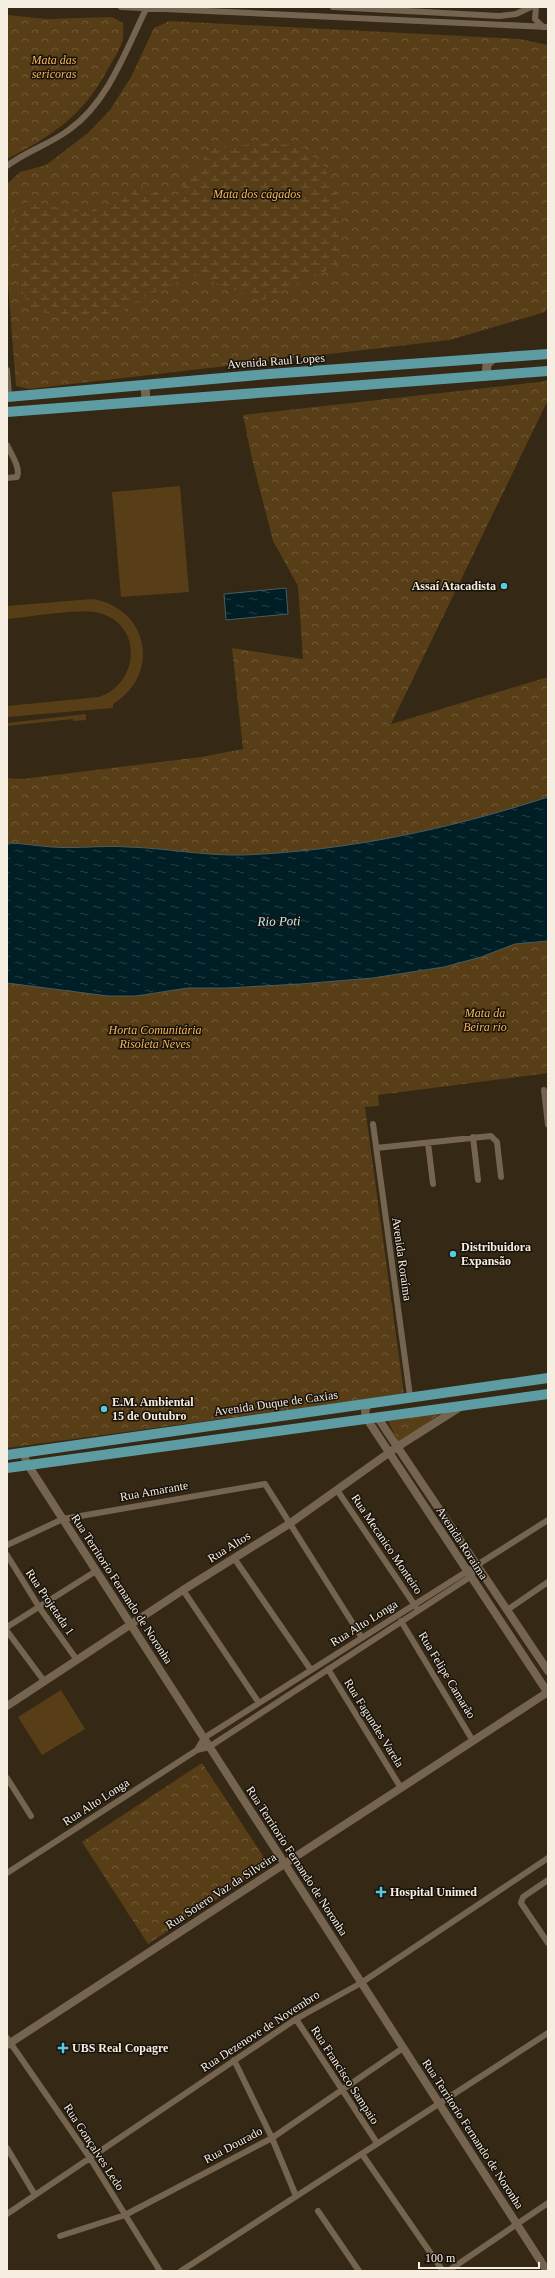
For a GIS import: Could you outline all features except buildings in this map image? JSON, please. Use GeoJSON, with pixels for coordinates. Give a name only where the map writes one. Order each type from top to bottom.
{"type":"FeatureCollection","features":[{"type":"Feature","properties":{"kind":"main road","name":"Avenida Raul Lopes"},"geometry":{"type":"LineString","coordinates":[[8,397],[548,354]]}},
{"type":"Feature","properties":{"kind":"main road"},"geometry":{"type":"LineString","coordinates":[[486,376],[486,364],[494,358]]}},
{"type":"Feature","properties":{"kind":"main road"},"geometry":{"type":"LineString","coordinates":[[7,412],[548,371]]}},
{"type":"Feature","properties":{"kind":"main road"},"geometry":{"type":"LineString","coordinates":[[145,385],[146,401]]}},
{"type":"Feature","properties":{"kind":"main road","name":"Avenida Duque de Caxias"},"geometry":{"type":"LineString","coordinates":[[7,1455],[410,1396],[548,1378]]}},
{"type":"Feature","properties":{"kind":"main road"},"geometry":{"type":"LineString","coordinates":[[7,1468],[367,1420],[548,1394]]}},
{"type":"Feature","properties":{"kind":"street"},"geometry":{"type":"LineString","coordinates":[[121,7],[546,27]]}},
{"type":"Feature","properties":{"kind":"street"},"geometry":{"type":"LineString","coordinates":[[333,7],[499,16],[516,14],[531,7]]}},
{"type":"Feature","properties":{"kind":"street"},"geometry":{"type":"LineString","coordinates":[[536,7],[535,19],[546,27]]}},
{"type":"Feature","properties":{"kind":"street"},"geometry":{"type":"LineString","coordinates":[[7,166],[70,130],[90,112],[106,88],[146,9]]}},
{"type":"Feature","properties":{"kind":"street"},"geometry":{"type":"LineString","coordinates":[[7,370],[8,397]]}},
{"type":"Feature","properties":{"kind":"street"},"geometry":{"type":"LineString","coordinates":[[7,445],[16,464],[18,474],[16,477],[7,478]]}},
{"type":"Feature","properties":{"kind":"street"},"geometry":{"type":"LineString","coordinates":[[544,1090],[548,1126]]}},
{"type":"Feature","properties":{"kind":"street","name":"Avenida Roraíma"},"geometry":{"type":"LineString","coordinates":[[373,1124],[410,1396]]}},
{"type":"Feature","properties":{"kind":"street"},"geometry":{"type":"LineString","coordinates":[[376,1148],[491,1136],[496,1140],[501,1177]]}},
{"type":"Feature","properties":{"kind":"street"},"geometry":{"type":"LineString","coordinates":[[473,1137],[478,1180]]}},
{"type":"Feature","properties":{"kind":"street"},"geometry":{"type":"LineString","coordinates":[[428,1143],[433,1184]]}},
{"type":"Feature","properties":{"kind":"street"},"geometry":{"type":"LineString","coordinates":[[367,1420],[365,1412],[368,1403]]}},
{"type":"Feature","properties":{"kind":"street","name":"Rua Altos"},"geometry":{"type":"LineString","coordinates":[[7,1706],[130,1624],[289,1524],[397,1447],[462,1406]]}},
{"type":"Feature","properties":{"kind":"street","name":"Avenida Roraima"},"geometry":{"type":"LineString","coordinates":[[378,1418],[478,1564],[548,1670]]}},
{"type":"Feature","properties":{"kind":"street","name":"Avenida Roraima"},"geometry":{"type":"LineString","coordinates":[[367,1420],[548,1693]]}},
{"type":"Feature","properties":{"kind":"street","name":"Rua Territorio Fernando de Noronha"},"geometry":{"type":"LineString","coordinates":[[23,1453],[28,1464],[96,1571],[547,2271]]}},
{"type":"Feature","properties":{"kind":"street","name":"Rua Amarante"},"geometry":{"type":"LineString","coordinates":[[7,1545],[63,1519],[263,1484],[268,1486],[289,1524],[362,1638]]}},
{"type":"Feature","properties":{"kind":"street","name":"Rua Mecanico Monteiro"},"geometry":{"type":"LineString","coordinates":[[337,1490],[416,1607]]}},
{"type":"Feature","properties":{"kind":"street"},"geometry":{"type":"LineString","coordinates":[[468,1574],[478,1564],[548,1520]]}},
{"type":"Feature","properties":{"kind":"street","name":"Rua Projetada 1"},"geometry":{"type":"LineString","coordinates":[[7,1555],[40,1607],[77,1660]]}},
{"type":"Feature","properties":{"kind":"street"},"geometry":{"type":"LineString","coordinates":[[234,1558],[311,1670]]}},
{"type":"Feature","properties":{"kind":"street"},"geometry":{"type":"LineString","coordinates":[[7,1627],[96,1571]]}},
{"type":"Feature","properties":{"kind":"street","name":"Rua Alto Longa"},"geometry":{"type":"LineString","coordinates":[[197,1750],[204,1738],[362,1638],[416,1607],[468,1574]]}},
{"type":"Feature","properties":{"kind":"street"},"geometry":{"type":"LineString","coordinates":[[507,1610],[548,1582]]}},
{"type":"Feature","properties":{"kind":"street"},"geometry":{"type":"LineString","coordinates":[[183,1590],[259,1703]]}},
{"type":"Feature","properties":{"kind":"street","name":"Rua Alto Longa"},"geometry":{"type":"LineString","coordinates":[[9,1872],[197,1750],[209,1747],[401,1621],[416,1607]]}},
{"type":"Feature","properties":{"kind":"street","name":"Rua Felipe Camarão"},"geometry":{"type":"LineString","coordinates":[[401,1621],[473,1741]]}},
{"type":"Feature","properties":{"kind":"street"},"geometry":{"type":"LineString","coordinates":[[7,1631],[44,1682]]}},
{"type":"Feature","properties":{"kind":"street","name":"Rua Fagundes Varela"},"geometry":{"type":"LineString","coordinates":[[328,1669],[401,1788]]}},
{"type":"Feature","properties":{"kind":"street","name":"Rua Sotero Vaz da Silveira"},"geometry":{"type":"LineString","coordinates":[[8,2042],[548,1693]]}},
{"type":"Feature","properties":{"kind":"street"},"geometry":{"type":"LineString","coordinates":[[7,1778],[30,1816]]}},
{"type":"Feature","properties":{"kind":"street","name":"Rua Dezenove de Novembro"},"geometry":{"type":"LineString","coordinates":[[7,2214],[296,2019],[361,1983],[548,1858]]}},
{"type":"Feature","properties":{"kind":"street"},"geometry":{"type":"LineString","coordinates":[[7,1864],[9,1872]]}},
{"type":"Feature","properties":{"kind":"street"},"geometry":{"type":"LineString","coordinates":[[548,1880],[523,1897],[521,1903],[548,1943]]}},
{"type":"Feature","properties":{"kind":"street","name":"Rua Francisco Sampaio"},"geometry":{"type":"LineString","coordinates":[[296,2019],[377,2143]]}},
{"type":"Feature","properties":{"kind":"street"},"geometry":{"type":"LineString","coordinates":[[181,2271],[548,2033]]}},
{"type":"Feature","properties":{"kind":"street","name":"Rua Gonçalves Ledo"},"geometry":{"type":"LineString","coordinates":[[8,2042],[90,2158],[160,2271]]}},
{"type":"Feature","properties":{"kind":"street","name":"Rua Dourado"},"geometry":{"type":"LineString","coordinates":[[60,2236],[125,2215],[272,2138],[341,2089],[403,2048]]}},
{"type":"Feature","properties":{"kind":"street"},"geometry":{"type":"LineString","coordinates":[[234,2060],[272,2138],[296,2196]]}},
{"type":"Feature","properties":{"kind":"street"},"geometry":{"type":"LineString","coordinates":[[7,2148],[35,2195]]}},
{"type":"Feature","properties":{"kind":"street"},"geometry":{"type":"LineString","coordinates":[[362,2154],[443,2271]]}},
{"type":"Feature","properties":{"kind":"street"},"geometry":{"type":"LineString","coordinates":[[448,2271],[548,2203]]}},
{"type":"Feature","properties":{"kind":"street"},"geometry":{"type":"LineString","coordinates":[[318,2211],[359,2271]]}},
{"type":"Feature","properties":{"kind":"green space","name":"Mata das sericoras"},"geometry":{"type":"Polygon","coordinates":[[[7,15],[47,19],[112,17],[123,23],[123,36],[116,55],[99,84],[89,99],[78,111],[54,132],[7,159],[7,15]]]}},
{"type":"Feature","properties":{"kind":"green space","name":"Mata dos cágados"},"geometry":{"type":"Polygon","coordinates":[[[169,21],[520,39],[548,45],[548,306],[545,312],[450,340],[29,389],[16,386],[7,271],[8,183],[20,172],[46,165],[88,133],[110,110],[131,77],[154,28],[169,21]]]}},
{"type":"Feature","properties":{"kind":"green space"},"geometry":{"type":"Polygon","coordinates":[[[266,143],[301,146],[323,165],[338,198],[341,233],[338,265],[263,300],[193,275],[140,299],[117,316],[62,318],[30,308],[19,283],[14,211],[28,202],[81,212],[105,210],[137,185],[173,199],[212,148],[266,143]]]}},
{"type":"Feature","properties":{"kind":"green space"},"geometry":{"type":"Polygon","coordinates":[[[548,381],[548,400],[391,724],[548,677],[548,797],[474,819],[436,828],[359,844],[281,853],[228,855],[109,846],[46,847],[7,843],[7,778],[22,779],[201,757],[243,749],[232,648],[303,659],[298,586],[273,541],[252,459],[243,415],[548,381]]]}},
{"type":"Feature","properties":{"kind":"green space"},"geometry":{"type":"Polygon","coordinates":[[[180,486],[189,592],[121,597],[112,492],[180,486]]]}},
{"type":"Feature","properties":{"kind":"green space"},"geometry":{"type":"Polygon","coordinates":[[[92,599],[111,605],[126,615],[136,628],[142,643],[143,660],[138,676],[128,691],[113,704],[113,708],[7,717],[7,706],[99,697],[113,690],[122,680],[129,667],[131,654],[129,641],[123,629],[113,619],[99,613],[80,612],[54,613],[7,619],[7,606],[92,599]]]}},
{"type":"Feature","properties":{"kind":"green space"},"geometry":{"type":"Polygon","coordinates":[[[86,714],[86,720],[73,721],[73,719],[7,726],[7,723],[86,714]]]}},
{"type":"Feature","properties":{"kind":"green space"},"geometry":{"type":"Polygon","coordinates":[[[548,941],[548,1073],[378,1095],[379,1106],[365,1107],[404,1394],[7,1448],[7,983],[108,996],[136,996],[188,988],[226,988],[300,984],[373,978],[444,967],[480,957],[515,944],[548,941]]]}},
{"type":"Feature","properties":{"kind":"green space"},"geometry":{"type":"Polygon","coordinates":[[[443,1412],[399,1443],[388,1421],[443,1412]]]}},
{"type":"Feature","properties":{"kind":"green space"},"geometry":{"type":"Polygon","coordinates":[[[61,1690],[85,1729],[42,1755],[18,1717],[61,1690]]]}},
{"type":"Feature","properties":{"kind":"green space"},"geometry":{"type":"Polygon","coordinates":[[[202,1763],[269,1865],[148,1944],[82,1842],[202,1763]]]}},
{"type":"Feature","properties":{"kind":"water"},"geometry":{"type":"Polygon","coordinates":[[[286,588],[288,614],[226,620],[224,594],[286,588]]]}},
{"type":"Feature","properties":{"kind":"water","name":"Rio Poti"},"geometry":{"type":"Polygon","coordinates":[[[548,797],[548,941],[515,944],[481,957],[444,967],[373,978],[300,984],[226,988],[188,988],[136,996],[108,996],[7,983],[7,843],[46,847],[109,846],[228,855],[282,853],[359,843],[436,828],[511,809],[548,797]]]}},
{"type":"Feature","properties":{"kind":"place","name":"Assaí Atacadista"},"geometry":{"type":"Point","coordinates":[504,586]}},
{"type":"Feature","properties":{"kind":"place","name":"Distribuidora Expansão"},"geometry":{"type":"Point","coordinates":[453,1254]}},
{"type":"Feature","properties":{"kind":"place","name":"E.M. Ambiental 15 de Outubro"},"geometry":{"type":"Point","coordinates":[104,1409]}},
{"type":"Feature","properties":{"kind":"place","name":"Hospital Unimed"},"geometry":{"type":"Point","coordinates":[381,1892]}},
{"type":"Feature","properties":{"kind":"place","name":"UBS Real Copagre"},"geometry":{"type":"Point","coordinates":[63,2048]}},
{"type":"Feature","properties":{"kind":"park label","name":"Mata da Beira rio"},"geometry":{"type":"Point","coordinates":[485,1020]}},
{"type":"Feature","properties":{"kind":"park label","name":"Horta Comunitária Risoleta Neves"},"geometry":{"type":"Point","coordinates":[155,1037]}}]}
